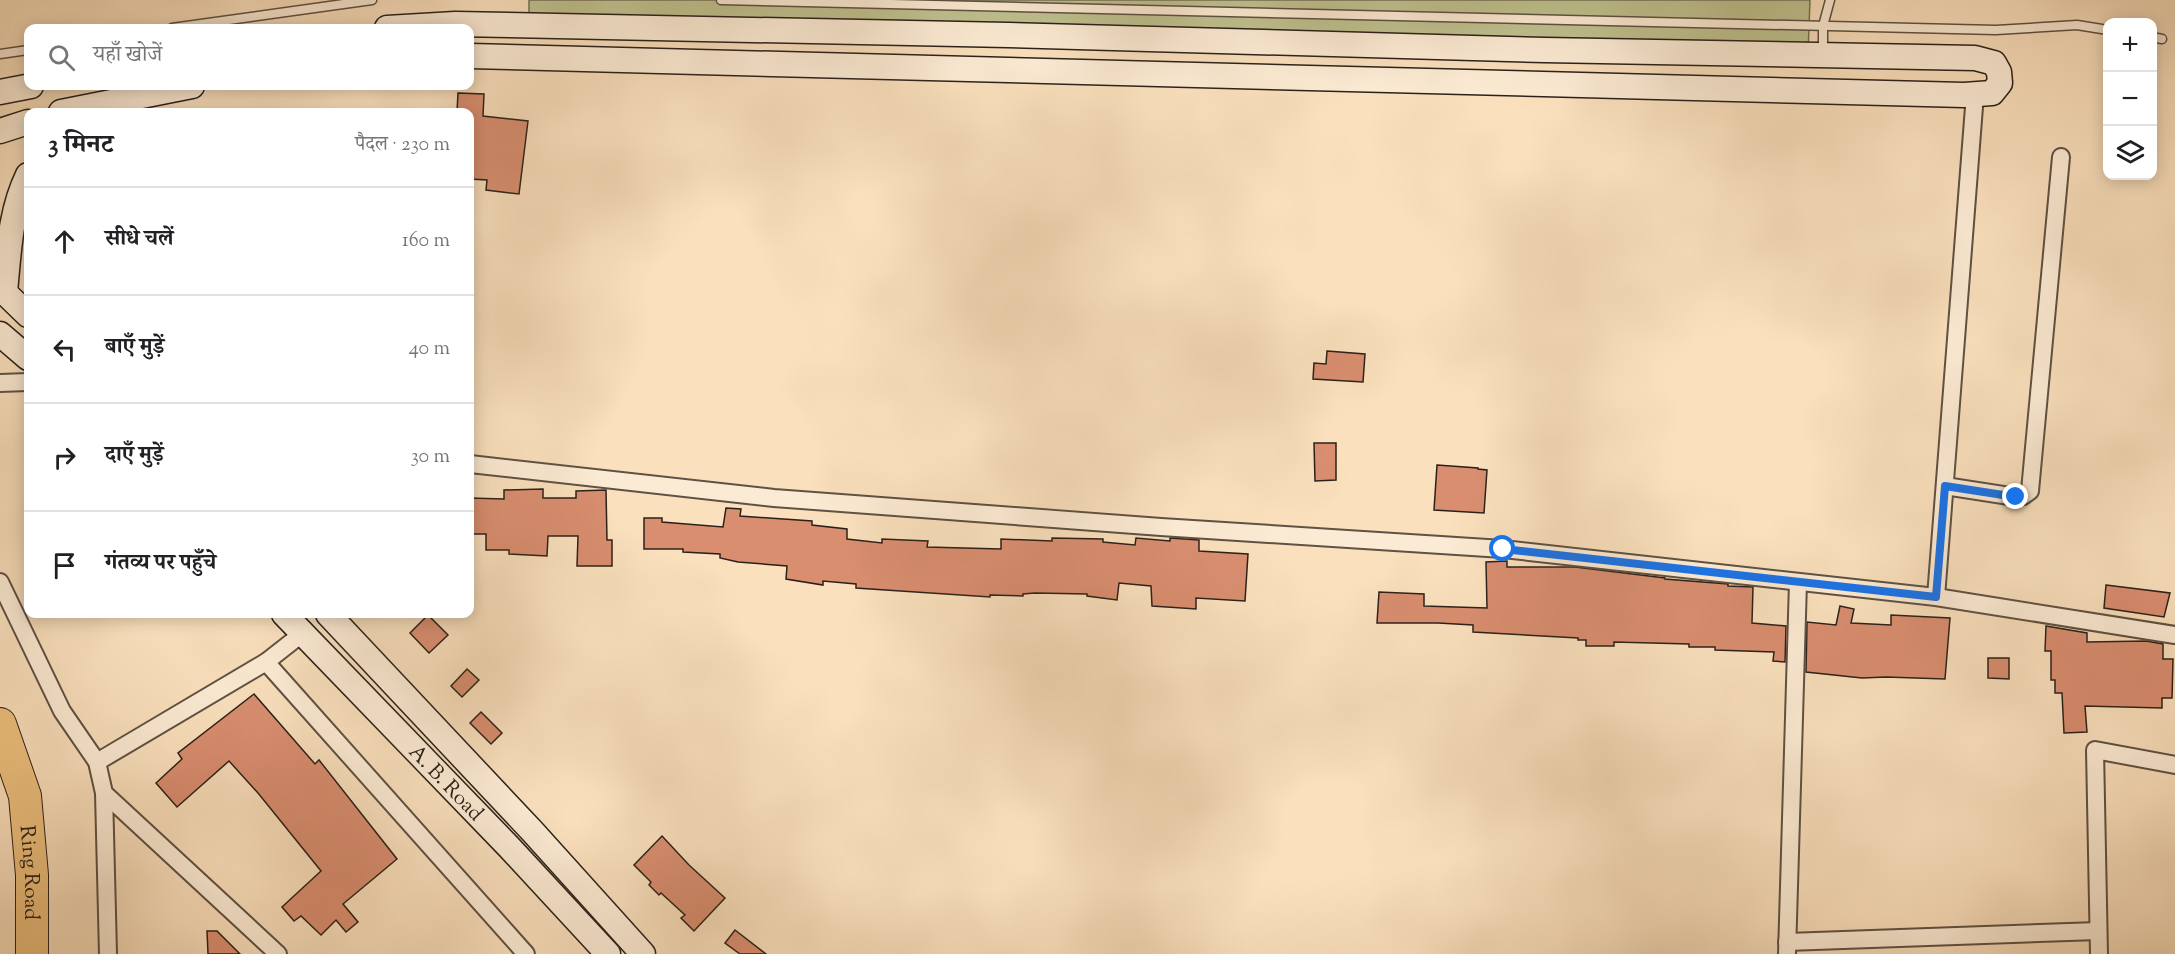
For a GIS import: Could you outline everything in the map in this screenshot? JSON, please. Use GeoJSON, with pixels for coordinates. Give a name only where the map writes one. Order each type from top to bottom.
{"type":"FeatureCollection","features":[{"type":"Feature","properties":{"kind":"highway","name":"Ring Road"},"geometry":{"type":"LineString","coordinates":[[0,724],[25,796],[32,875],[32,954]]}},
{"type":"Feature","properties":{"kind":"street"},"geometry":{"type":"LineString","coordinates":[[474,24],[1975,58],[1994,63],[2000,72],[2000,83],[1992,93],[1975,94],[474,56]]}},
{"type":"Feature","properties":{"kind":"street"},"geometry":{"type":"LineString","coordinates":[[0,92],[24,87]]}},
{"type":"Feature","properties":{"kind":"street"},"geometry":{"type":"LineString","coordinates":[[82,108],[172,90]]}},
{"type":"Feature","properties":{"kind":"street"},"geometry":{"type":"LineString","coordinates":[[1936,597],[1975,94]]}},
{"type":"Feature","properties":{"kind":"street"},"geometry":{"type":"LineString","coordinates":[[0,131],[24,123]]}},
{"type":"Feature","properties":{"kind":"street"},"geometry":{"type":"LineString","coordinates":[[1945,486],[2016,497],[2023,496],[2030,491],[2061,158]]}},
{"type":"Feature","properties":{"kind":"street"},"geometry":{"type":"LineString","coordinates":[[24,183],[18,195],[13,216],[2,290],[24,311]]}},
{"type":"Feature","properties":{"kind":"street"},"geometry":{"type":"LineString","coordinates":[[0,334],[24,355]]}},
{"type":"Feature","properties":{"kind":"street"},"geometry":{"type":"LineString","coordinates":[[0,383],[24,382]]}},
{"type":"Feature","properties":{"kind":"street"},"geometry":{"type":"LineString","coordinates":[[474,464],[774,498],[1161,527],[1503,549],[1936,597],[2175,635]]}},
{"type":"Feature","properties":{"kind":"street"},"geometry":{"type":"LineString","coordinates":[[0,582],[62,711],[97,762],[104,793],[108,954]]}},
{"type":"Feature","properties":{"kind":"street"},"geometry":{"type":"LineString","coordinates":[[1798,582],[1787,948],[2098,931]]}},
{"type":"Feature","properties":{"kind":"street","name":"A. B. Road"},"geometry":{"type":"LineString","coordinates":[[288,618],[509,847],[608,954]]}},
{"type":"Feature","properties":{"kind":"street","name":"A. B. Road"},"geometry":{"type":"LineString","coordinates":[[332,618],[533,832],[643,954]]}},
{"type":"Feature","properties":{"kind":"street"},"geometry":{"type":"LineString","coordinates":[[97,762],[267,662],[303,633]]}},
{"type":"Feature","properties":{"kind":"street"},"geometry":{"type":"LineString","coordinates":[[267,662],[525,954]]}},
{"type":"Feature","properties":{"kind":"street"},"geometry":{"type":"LineString","coordinates":[[2099,954],[2095,750],[2175,765]]}},
{"type":"Feature","properties":{"kind":"street"},"geometry":{"type":"LineString","coordinates":[[104,793],[278,954]]}},
{"type":"Feature","properties":{"kind":"lane"},"geometry":{"type":"LineString","coordinates":[[201,24],[372,0]]}},
{"type":"Feature","properties":{"kind":"lane"},"geometry":{"type":"LineString","coordinates":[[722,0],[1996,30],[2077,25],[2103,29]]}},
{"type":"Feature","properties":{"kind":"lane"},"geometry":{"type":"LineString","coordinates":[[1823,55],[1823,26],[1830,0]]}},
{"type":"Feature","properties":{"kind":"lane"},"geometry":{"type":"LineString","coordinates":[[0,54],[24,51]]}},
{"type":"Feature","properties":{"kind":"green space"},"geometry":{"type":"Polygon","coordinates":[[[529,0],[1810,0],[1808,55],[529,26],[529,0]]]}},
{"type":"Feature","properties":{"kind":"building"},"geometry":{"type":"Polygon","coordinates":[[[458,93],[484,94],[483,116],[528,121],[519,194],[486,190],[487,180],[474,179],[474,108],[457,108],[458,93]]]}},
{"type":"Feature","properties":{"kind":"building"},"geometry":{"type":"Polygon","coordinates":[[[1327,351],[1365,354],[1363,382],[1313,379],[1314,363],[1326,364],[1327,351]]]}},
{"type":"Feature","properties":{"kind":"building"},"geometry":{"type":"Polygon","coordinates":[[[1314,443],[1336,443],[1336,480],[1315,481],[1314,443]]]}},
{"type":"Feature","properties":{"kind":"building"},"geometry":{"type":"Polygon","coordinates":[[[1437,465],[1487,470],[1484,513],[1434,510],[1437,465]]]}},
{"type":"Feature","properties":{"kind":"building"},"geometry":{"type":"Polygon","coordinates":[[[543,489],[543,498],[576,498],[576,491],[606,490],[607,540],[612,540],[612,566],[577,566],[578,536],[548,536],[547,556],[509,554],[509,550],[486,550],[486,534],[474,534],[474,498],[504,499],[504,490],[543,489]]]}},
{"type":"Feature","properties":{"kind":"building"},"geometry":{"type":"Polygon","coordinates":[[[726,508],[741,509],[740,516],[812,521],[812,525],[847,529],[847,539],[882,543],[882,539],[928,541],[927,547],[1001,549],[1001,539],[1052,541],[1052,538],[1103,539],[1103,542],[1135,545],[1136,538],[1170,541],[1170,538],[1199,540],[1199,551],[1248,554],[1245,601],[1196,598],[1196,609],[1152,606],[1151,586],[1119,583],[1117,600],[1087,596],[1087,594],[1035,593],[1023,594],[1023,596],[990,595],[990,597],[856,588],[856,584],[823,581],[823,585],[786,579],[787,566],[738,562],[720,558],[720,554],[683,552],[683,549],[644,549],[644,518],[662,518],[662,522],[723,527],[726,508]]]}},
{"type":"Feature","properties":{"kind":"building"},"geometry":{"type":"Polygon","coordinates":[[[1507,561],[1507,567],[1575,567],[1665,579],[1753,587],[1752,623],[1786,626],[1785,662],[1773,661],[1774,652],[1715,650],[1715,647],[1689,647],[1689,644],[1614,642],[1614,646],[1586,646],[1586,640],[1578,640],[1578,638],[1473,632],[1473,625],[1377,623],[1379,592],[1424,594],[1424,606],[1487,608],[1486,562],[1507,561]]]}},
{"type":"Feature","properties":{"kind":"building"},"geometry":{"type":"Polygon","coordinates":[[[2106,585],[2170,593],[2164,617],[2104,608],[2106,585]]]}},
{"type":"Feature","properties":{"kind":"building"},"geometry":{"type":"Polygon","coordinates":[[[1840,606],[1854,609],[1851,623],[1891,625],[1891,615],[1950,618],[1945,679],[1862,678],[1806,672],[1807,622],[1836,625],[1840,606]]]}},
{"type":"Feature","properties":{"kind":"building"},"geometry":{"type":"Polygon","coordinates":[[[425,618],[431,618],[448,635],[429,653],[410,633],[425,618]]]}},
{"type":"Feature","properties":{"kind":"building"},"geometry":{"type":"Polygon","coordinates":[[[2046,626],[2087,633],[2087,642],[2146,641],[2163,644],[2163,659],[2173,659],[2172,698],[2162,698],[2162,708],[2085,706],[2087,732],[2064,733],[2062,693],[2055,693],[2055,680],[2051,680],[2051,651],[2045,651],[2046,626]]]}},
{"type":"Feature","properties":{"kind":"building"},"geometry":{"type":"Polygon","coordinates":[[[1988,658],[2009,658],[2009,679],[1988,678],[1988,658]]]}},
{"type":"Feature","properties":{"kind":"building"},"geometry":{"type":"Polygon","coordinates":[[[467,669],[479,680],[462,697],[451,686],[467,669]]]}},
{"type":"Feature","properties":{"kind":"building"},"geometry":{"type":"Polygon","coordinates":[[[254,694],[315,764],[319,760],[397,859],[343,904],[358,922],[346,932],[336,920],[321,935],[301,916],[294,921],[282,907],[321,871],[229,761],[177,807],[156,783],[182,759],[178,753],[254,694]]]}},
{"type":"Feature","properties":{"kind":"building"},"geometry":{"type":"Polygon","coordinates":[[[481,712],[502,733],[491,744],[470,723],[481,712]]]}},
{"type":"Feature","properties":{"kind":"building"},"geometry":{"type":"Polygon","coordinates":[[[662,836],[725,898],[694,931],[681,918],[685,915],[661,893],[659,895],[649,885],[651,882],[634,865],[662,836]]]}},
{"type":"Feature","properties":{"kind":"building"},"geometry":{"type":"Polygon","coordinates":[[[735,930],[766,954],[740,954],[725,943],[735,930]]]}},
{"type":"Feature","properties":{"kind":"building"},"geometry":{"type":"Polygon","coordinates":[[[207,931],[217,931],[240,954],[208,954],[207,931]]]}},
{"type":"Feature","properties":{"kind":"route"},"geometry":{"type":"LineString","coordinates":[[1503,549],[1936,597],[1945,486],[2016,497]]}}]}
